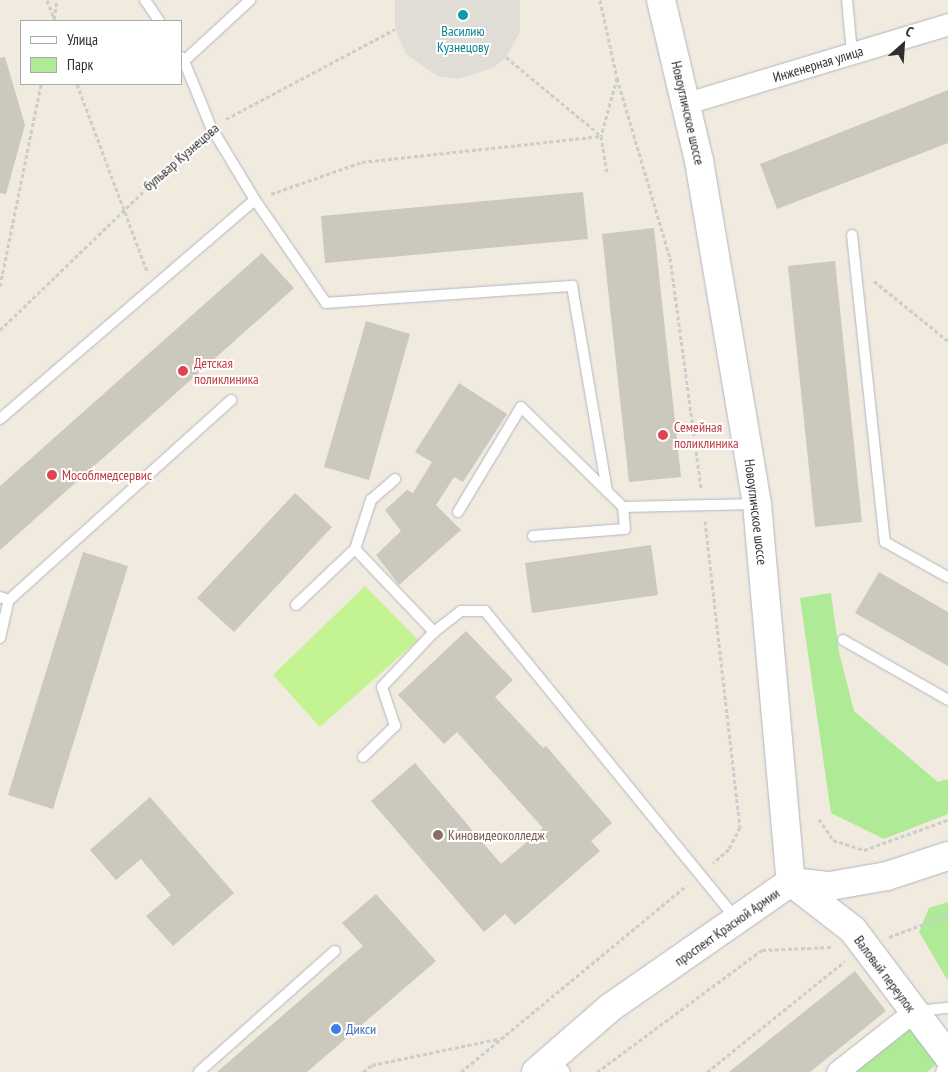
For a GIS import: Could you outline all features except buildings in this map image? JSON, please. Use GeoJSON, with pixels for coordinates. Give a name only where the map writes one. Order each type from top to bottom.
{"type":"FeatureCollection","features":[{"type":"Feature","properties":{"kind":"main road","name":"Новоугличское шоссе"},"geometry":{"type":"LineString","coordinates":[[661,0],[687,103],[757,504],[791,882]]}},
{"type":"Feature","properties":{"kind":"main road","name":"проспект Красной Армии"},"geometry":{"type":"LineString","coordinates":[[552,1067],[611,1008],[791,882],[830,886],[877,878],[948,856]]}},
{"type":"Feature","properties":{"kind":"main road","name":"Валовый переулок"},"geometry":{"type":"LineString","coordinates":[[791,882],[853,930],[948,1056]]}},
{"type":"Feature","properties":{"kind":"street","name":"Инженерная улица"},"geometry":{"type":"LineString","coordinates":[[687,103],[948,24]]}},
{"type":"Feature","properties":{"kind":"street"},"geometry":{"type":"LineString","coordinates":[[837,1072],[913,1012]]}},
{"type":"Feature","properties":{"kind":"lane"},"geometry":{"type":"LineString","coordinates":[[145,0],[157,20]]}},
{"type":"Feature","properties":{"kind":"lane"},"geometry":{"type":"LineString","coordinates":[[250,0],[183,59],[211,127],[255,200],[326,303],[572,286],[606,491]]}},
{"type":"Feature","properties":{"kind":"lane"},"geometry":{"type":"LineString","coordinates":[[847,0],[852,53]]}},
{"type":"Feature","properties":{"kind":"lane"},"geometry":{"type":"LineString","coordinates":[[0,419],[255,200]]}},
{"type":"Feature","properties":{"kind":"lane"},"geometry":{"type":"LineString","coordinates":[[852,235],[885,542],[948,577]]}},
{"type":"Feature","properties":{"kind":"lane"},"geometry":{"type":"LineString","coordinates":[[0,638],[4,599],[231,400]]}},
{"type":"Feature","properties":{"kind":"lane"},"geometry":{"type":"LineString","coordinates":[[458,512],[521,406],[623,507],[625,529],[533,536]]}},
{"type":"Feature","properties":{"kind":"lane"},"geometry":{"type":"LineString","coordinates":[[296,605],[355,549],[371,500],[395,479]]}},
{"type":"Feature","properties":{"kind":"lane"},"geometry":{"type":"LineString","coordinates":[[623,507],[757,504]]}},
{"type":"Feature","properties":{"kind":"lane"},"geometry":{"type":"LineString","coordinates":[[355,549],[434,632]]}},
{"type":"Feature","properties":{"kind":"lane"},"geometry":{"type":"LineString","coordinates":[[363,757],[395,726],[382,687],[434,632],[461,611],[485,611],[737,920]]}},
{"type":"Feature","properties":{"kind":"lane"},"geometry":{"type":"LineString","coordinates":[[843,640],[948,700]]}},
{"type":"Feature","properties":{"kind":"lane"},"geometry":{"type":"LineString","coordinates":[[199,1072],[335,951]]}},
{"type":"Feature","properties":{"kind":"lane"},"geometry":{"type":"LineString","coordinates":[[913,1012],[948,1008]]}},
{"type":"Feature","properties":{"kind":"path"},"geometry":{"type":"LineString","coordinates":[[47,0],[54,20]]}},
{"type":"Feature","properties":{"kind":"path"},"geometry":{"type":"LineString","coordinates":[[54,20],[57,0]]}},
{"type":"Feature","properties":{"kind":"path"},"geometry":{"type":"LineString","coordinates":[[460,1072],[499,1038],[700,875],[729,849],[740,827],[703,505],[670,258],[617,78],[600,0]]}},
{"type":"Feature","properties":{"kind":"path","name":"бульвар Кузнецова"},"geometry":{"type":"LineString","coordinates":[[0,330],[123,209],[211,127],[395,29]]}},
{"type":"Feature","properties":{"kind":"path"},"geometry":{"type":"LineString","coordinates":[[506,58],[601,136]]}},
{"type":"Feature","properties":{"kind":"path"},"geometry":{"type":"LineString","coordinates":[[607,172],[601,136],[617,78]]}},
{"type":"Feature","properties":{"kind":"path"},"geometry":{"type":"LineString","coordinates":[[0,286],[41,85]]}},
{"type":"Feature","properties":{"kind":"path"},"geometry":{"type":"LineString","coordinates":[[77,85],[153,287]]}},
{"type":"Feature","properties":{"kind":"path"},"geometry":{"type":"LineString","coordinates":[[255,200],[362,162],[601,136]]}},
{"type":"Feature","properties":{"kind":"path"},"geometry":{"type":"LineString","coordinates":[[856,267],[948,341]]}},
{"type":"Feature","properties":{"kind":"path"},"geometry":{"type":"LineString","coordinates":[[819,819],[833,840],[864,850],[948,820]]}},
{"type":"Feature","properties":{"kind":"path"},"geometry":{"type":"LineString","coordinates":[[707,1072],[865,946],[948,915]]}},
{"type":"Feature","properties":{"kind":"path"},"geometry":{"type":"LineString","coordinates":[[597,1072],[762,950],[865,946]]}},
{"type":"Feature","properties":{"kind":"path"},"geometry":{"type":"LineString","coordinates":[[363,1072],[372,1064],[499,1038]]}},
{"type":"Feature","properties":{"kind":"green space"},"geometry":{"type":"Polygon","coordinates":[[[365,586],[418,640],[320,727],[273,675],[365,586]]]}},
{"type":"Feature","properties":{"kind":"green space"},"geometry":{"type":"Polygon","coordinates":[[[831,593],[839,652],[854,711],[938,782],[948,779],[948,814],[884,839],[831,813],[800,598],[831,593]]]}},
{"type":"Feature","properties":{"kind":"green space"},"geometry":{"type":"Polygon","coordinates":[[[948,902],[948,981],[919,932],[929,908],[948,902]]]}},
{"type":"Feature","properties":{"kind":"green space"},"geometry":{"type":"Polygon","coordinates":[[[908,1026],[939,1062],[927,1072],[850,1072],[908,1026]]]}},
{"type":"Feature","properties":{"kind":"shaded area"},"geometry":{"type":"Polygon","coordinates":[[[395,0],[520,0],[520,32],[506,57],[493,68],[458,79],[437,76],[406,54],[395,29],[395,0]]]}},
{"type":"Feature","properties":{"kind":"place","name":"Василию Кузнецову"},"geometry":{"type":"Point","coordinates":[463,15]}},
{"type":"Feature","properties":{"kind":"place","name":"Детская поликлиника"},"geometry":{"type":"Point","coordinates":[183,371]}},
{"type":"Feature","properties":{"kind":"place","name":"Семейная поликлиника"},"geometry":{"type":"Point","coordinates":[663,435]}},
{"type":"Feature","properties":{"kind":"place","name":"Мособлмедсервис"},"geometry":{"type":"Point","coordinates":[52,475]}},
{"type":"Feature","properties":{"kind":"place","name":"Киновидеоколледж"},"geometry":{"type":"Point","coordinates":[438,835]}},
{"type":"Feature","properties":{"kind":"place","name":"Дикси"},"geometry":{"type":"Point","coordinates":[336,1029]}}]}
